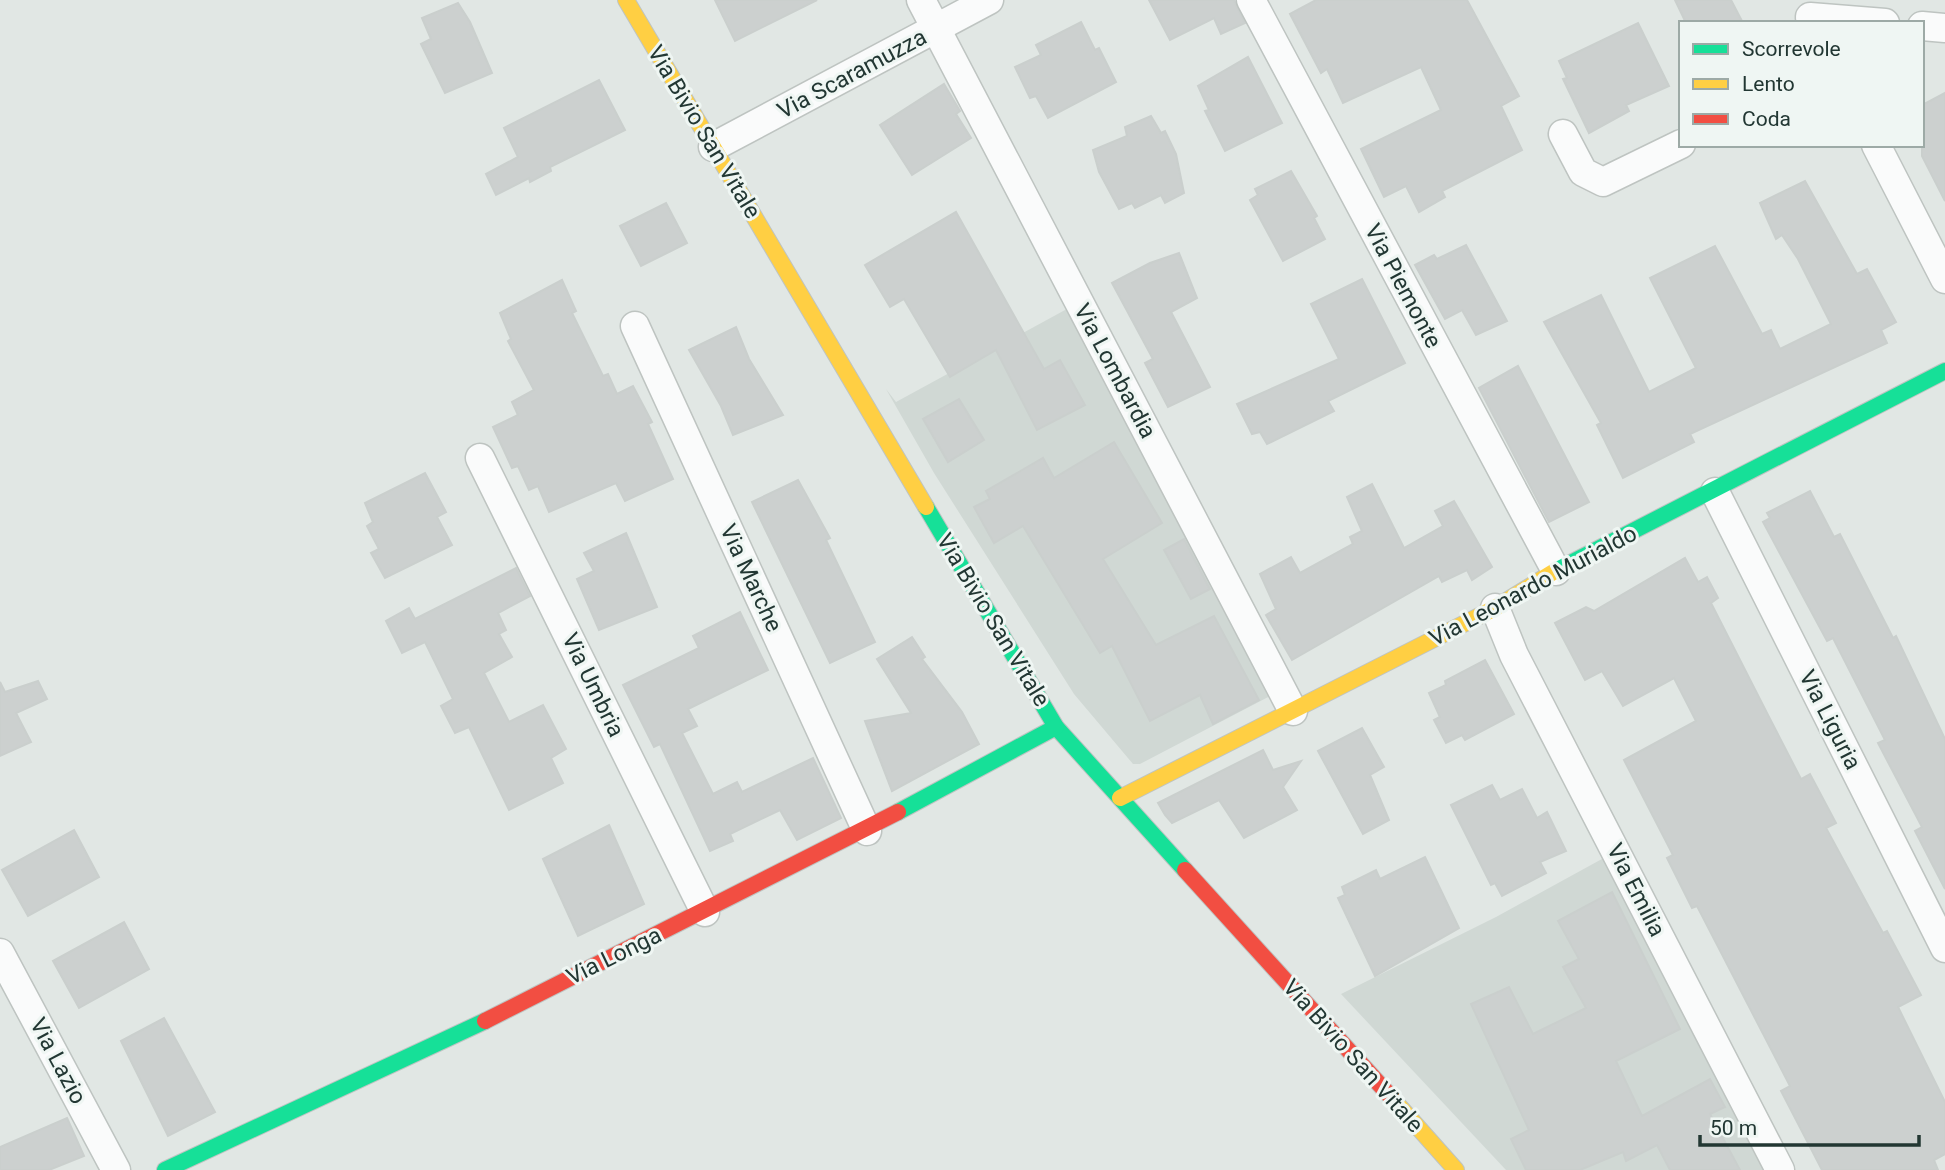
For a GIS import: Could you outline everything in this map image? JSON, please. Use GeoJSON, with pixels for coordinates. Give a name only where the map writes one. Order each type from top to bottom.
{"type":"FeatureCollection","features":[{"type":"Feature","properties":{"kind":"street","name":"Via Bivio San Vitale"},"geometry":{"type":"LineString","coordinates":[[626,0],[1056,726],[1456,1170]]}},
{"type":"Feature","properties":{"kind":"street","name":"Via Lombardia"},"geometry":{"type":"LineString","coordinates":[[921,0],[1293,711]]}},
{"type":"Feature","properties":{"kind":"street","name":"Via Scaramuzza"},"geometry":{"type":"LineString","coordinates":[[713,147],[989,0]]}},
{"type":"Feature","properties":{"kind":"street","name":"Via Piemonte"},"geometry":{"type":"LineString","coordinates":[[1251,0],[1556,571]]}},
{"type":"Feature","properties":{"kind":"street"},"geometry":{"type":"LineString","coordinates":[[1809,13],[1870,21]]}},
{"type":"Feature","properties":{"kind":"street"},"geometry":{"type":"LineString","coordinates":[[1924,26],[1945,28]]}},
{"type":"Feature","properties":{"kind":"street"},"geometry":{"type":"LineString","coordinates":[[1563,134],[1583,172],[1603,182],[1679,145]]}},
{"type":"Feature","properties":{"kind":"street"},"geometry":{"type":"LineString","coordinates":[[1877,147],[1945,279]]}},
{"type":"Feature","properties":{"kind":"street","name":"Via Marche"},"geometry":{"type":"LineString","coordinates":[[635,326],[867,831]]}},
{"type":"Feature","properties":{"kind":"street","name":"Via Leonardo Murialdo"},"geometry":{"type":"LineString","coordinates":[[1121,798],[1495,608],[1556,571],[1715,492],[1945,371]]}},
{"type":"Feature","properties":{"kind":"street","name":"Via Umbria"},"geometry":{"type":"LineString","coordinates":[[480,458],[705,912]]}},
{"type":"Feature","properties":{"kind":"street","name":"Via Liguria"},"geometry":{"type":"LineString","coordinates":[[1715,492],[1945,948]]}},
{"type":"Feature","properties":{"kind":"street","name":"Via Emilia"},"geometry":{"type":"LineString","coordinates":[[1495,608],[1514,655],[1780,1170]]}},
{"type":"Feature","properties":{"kind":"street","name":"Via Longa"},"geometry":{"type":"LineString","coordinates":[[165,1170],[308,1105],[705,912],[867,831],[1056,726]]}},
{"type":"Feature","properties":{"kind":"street","name":"Via Lazio"},"geometry":{"type":"LineString","coordinates":[[0,953],[116,1170]]}},
{"type":"Feature","properties":{"kind":"shaded area"},"geometry":{"type":"Polygon","coordinates":[[[1076,304],[1276,693],[1140,764],[1133,764],[1074,694],[934,473],[886,389],[896,402],[1076,304]]]}},
{"type":"Feature","properties":{"kind":"shaded area"},"geometry":{"type":"Polygon","coordinates":[[[1611,854],[1774,1170],[1506,1170],[1341,994],[1496,917],[1611,854]]]}},
{"type":"Feature","properties":{"kind":"building"},"geometry":{"type":"Polygon","coordinates":[[[715,0],[817,0],[735,41],[715,0]]]}},
{"type":"Feature","properties":{"kind":"building"},"geometry":{"type":"Polygon","coordinates":[[[1149,0],[1234,0],[1245,23],[1221,34],[1214,18],[1170,40],[1149,0]]]}},
{"type":"Feature","properties":{"kind":"building"},"geometry":{"type":"Polygon","coordinates":[[[1316,0],[1467,0],[1519,96],[1501,106],[1522,150],[1442,191],[1445,197],[1419,212],[1406,186],[1384,197],[1361,149],[1441,110],[1421,67],[1343,103],[1327,69],[1321,73],[1290,14],[1316,0]]]}},
{"type":"Feature","properties":{"kind":"building"},"geometry":{"type":"Polygon","coordinates":[[[1675,0],[1731,0],[1742,21],[1685,21],[1675,0]]]}},
{"type":"Feature","properties":{"kind":"building"},"geometry":{"type":"Polygon","coordinates":[[[458,3],[470,22],[492,73],[445,93],[421,44],[431,39],[422,18],[458,3]]]}},
{"type":"Feature","properties":{"kind":"building"},"geometry":{"type":"Polygon","coordinates":[[[1081,22],[1095,50],[1099,48],[1116,82],[1048,118],[1036,96],[1030,98],[1015,67],[1041,55],[1036,45],[1081,22]]]}},
{"type":"Feature","properties":{"kind":"building"},"geometry":{"type":"Polygon","coordinates":[[[1638,23],[1669,86],[1626,105],[1629,111],[1589,133],[1563,79],[1567,78],[1559,61],[1638,23]]]}},
{"type":"Feature","properties":{"kind":"building"},"geometry":{"type":"Polygon","coordinates":[[[1248,57],[1282,123],[1225,151],[1205,111],[1209,110],[1198,86],[1248,57]]]}},
{"type":"Feature","properties":{"kind":"building"},"geometry":{"type":"Polygon","coordinates":[[[599,80],[625,130],[550,167],[551,171],[530,182],[529,178],[496,195],[486,174],[518,157],[504,128],[599,80]]]}},
{"type":"Feature","properties":{"kind":"building"},"geometry":{"type":"Polygon","coordinates":[[[944,84],[960,111],[956,114],[971,138],[912,175],[880,125],[944,84]]]}},
{"type":"Feature","properties":{"kind":"building"},"geometry":{"type":"Polygon","coordinates":[[[1945,93],[1945,201],[1922,156],[1924,104],[1945,93]]]}},
{"type":"Feature","properties":{"kind":"building"},"geometry":{"type":"Polygon","coordinates":[[[1151,116],[1161,133],[1165,131],[1176,154],[1184,193],[1165,203],[1161,195],[1135,208],[1132,203],[1119,209],[1099,172],[1093,150],[1127,136],[1125,127],[1151,116]]]}},
{"type":"Feature","properties":{"kind":"building"},"geometry":{"type":"Polygon","coordinates":[[[1291,171],[1317,216],[1314,218],[1325,239],[1283,261],[1250,200],[1258,195],[1255,189],[1291,171]]]}},
{"type":"Feature","properties":{"kind":"building"},"geometry":{"type":"Polygon","coordinates":[[[1805,181],[1857,274],[1867,269],[1896,322],[1881,330],[1887,343],[1690,434],[1694,442],[1623,478],[1597,425],[1601,423],[1544,322],[1601,295],[1649,392],[1696,368],[1650,278],[1715,246],[1762,334],[1771,330],[1780,349],[1831,324],[1798,259],[1782,235],[1776,239],[1760,203],[1805,181]]]}},
{"type":"Feature","properties":{"kind":"building"},"geometry":{"type":"Polygon","coordinates":[[[666,203],[687,243],[641,266],[620,226],[666,203]]]}},
{"type":"Feature","properties":{"kind":"building"},"geometry":{"type":"Polygon","coordinates":[[[956,212],[1044,369],[1060,360],[1085,405],[1037,430],[996,350],[950,377],[904,299],[890,307],[865,265],[956,212]]]}},
{"type":"Feature","properties":{"kind":"building"},"geometry":{"type":"Polygon","coordinates":[[[1466,245],[1507,321],[1476,335],[1462,310],[1445,319],[1415,265],[1434,255],[1437,259],[1466,245]]]}},
{"type":"Feature","properties":{"kind":"building"},"geometry":{"type":"Polygon","coordinates":[[[1179,253],[1197,298],[1171,312],[1210,387],[1168,407],[1145,363],[1153,359],[1112,283],[1150,263],[1179,253]]]}},
{"type":"Feature","properties":{"kind":"building"},"geometry":{"type":"Polygon","coordinates":[[[1362,279],[1405,363],[1328,401],[1334,411],[1267,444],[1260,432],[1252,434],[1237,404],[1339,359],[1311,304],[1362,279]]]}},
{"type":"Feature","properties":{"kind":"building"},"geometry":{"type":"Polygon","coordinates":[[[562,280],[576,311],[572,313],[603,376],[608,374],[617,394],[633,386],[652,422],[648,424],[673,479],[625,501],[616,483],[549,512],[538,486],[529,490],[518,466],[512,468],[493,427],[518,415],[512,402],[534,390],[508,341],[511,339],[500,313],[562,280]]]}},
{"type":"Feature","properties":{"kind":"building"},"geometry":{"type":"Polygon","coordinates":[[[736,327],[749,359],[783,415],[733,435],[721,406],[689,350],[736,327]]]}},
{"type":"Feature","properties":{"kind":"building"},"geometry":{"type":"Polygon","coordinates":[[[1518,366],[1589,502],[1549,522],[1479,388],[1518,366]]]}},
{"type":"Feature","properties":{"kind":"building"},"geometry":{"type":"Polygon","coordinates":[[[959,399],[984,440],[948,462],[923,419],[959,399]]]}},
{"type":"Feature","properties":{"kind":"building"},"geometry":{"type":"Polygon","coordinates":[[[1114,442],[1162,523],[1103,559],[1156,645],[1214,616],[1259,700],[1213,724],[1200,695],[1150,721],[1112,646],[1100,653],[1023,526],[994,543],[974,507],[990,499],[986,491],[1043,458],[1054,478],[1114,442]]]}},
{"type":"Feature","properties":{"kind":"building"},"geometry":{"type":"Polygon","coordinates":[[[425,473],[446,512],[437,517],[452,545],[385,578],[371,553],[379,549],[367,526],[373,522],[365,503],[425,473]]]}},
{"type":"Feature","properties":{"kind":"building"},"geometry":{"type":"Polygon","coordinates":[[[798,480],[830,538],[826,540],[875,642],[830,663],[752,502],[798,480]]]}},
{"type":"Feature","properties":{"kind":"building"},"geometry":{"type":"Polygon","coordinates":[[[1372,484],[1404,548],[1443,526],[1435,511],[1454,501],[1492,567],[1472,580],[1467,570],[1442,582],[1439,576],[1292,660],[1266,615],[1276,609],[1260,574],[1291,557],[1300,573],[1353,544],[1350,537],[1362,531],[1347,497],[1372,484]]]}},
{"type":"Feature","properties":{"kind":"building"},"geometry":{"type":"Polygon","coordinates":[[[1810,491],[1834,537],[1840,534],[1893,638],[1896,636],[1945,739],[1945,889],[1915,831],[1922,827],[1878,743],[1885,740],[1833,638],[1827,641],[1763,522],[1770,518],[1767,513],[1810,491]]]}},
{"type":"Feature","properties":{"kind":"building"},"geometry":{"type":"Polygon","coordinates":[[[626,533],[657,607],[599,630],[577,579],[594,571],[584,553],[626,533]]]}},
{"type":"Feature","properties":{"kind":"building"},"geometry":{"type":"Polygon","coordinates":[[[1184,539],[1210,589],[1191,599],[1164,550],[1184,539]]]}},
{"type":"Feature","properties":{"kind":"building"},"geometry":{"type":"Polygon","coordinates":[[[1685,558],[1698,582],[1707,577],[1718,598],[1711,603],[1768,715],[1801,779],[1810,774],[1836,823],[1826,828],[1883,933],[1887,931],[1921,995],[1898,1007],[1945,1102],[1945,1154],[1934,1160],[1938,1170],[1822,1170],[1781,1091],[1790,1086],[1697,906],[1692,908],[1667,858],[1673,855],[1624,760],[1696,721],[1674,678],[1623,706],[1602,671],[1585,680],[1555,623],[1586,607],[1594,611],[1685,558]]]}},
{"type":"Feature","properties":{"kind":"building"},"geometry":{"type":"Polygon","coordinates":[[[516,568],[530,596],[498,613],[506,630],[499,634],[512,657],[484,673],[509,722],[543,705],[566,749],[551,758],[563,783],[509,810],[469,727],[455,733],[441,706],[453,699],[425,642],[402,653],[386,621],[409,608],[415,619],[516,568]]]}},
{"type":"Feature","properties":{"kind":"building"},"geometry":{"type":"Polygon","coordinates":[[[740,612],[768,670],[688,709],[697,726],[682,733],[713,794],[737,782],[742,792],[813,758],[841,818],[797,840],[780,810],[730,834],[733,841],[710,851],[660,744],[654,747],[623,685],[699,648],[693,636],[740,612]]]}},
{"type":"Feature","properties":{"kind":"building"},"geometry":{"type":"Polygon","coordinates":[[[912,637],[925,657],[922,659],[962,712],[979,744],[892,791],[865,721],[911,713],[877,659],[912,637]]]}},
{"type":"Feature","properties":{"kind":"building"},"geometry":{"type":"Polygon","coordinates":[[[1485,660],[1514,714],[1465,740],[1462,735],[1446,743],[1434,720],[1440,717],[1429,693],[1446,685],[1445,681],[1485,660]]]}},
{"type":"Feature","properties":{"kind":"building"},"geometry":{"type":"Polygon","coordinates":[[[38,681],[47,699],[16,713],[31,742],[0,756],[0,682],[5,692],[38,681]]]}},
{"type":"Feature","properties":{"kind":"building"},"geometry":{"type":"Polygon","coordinates":[[[1362,728],[1384,767],[1370,775],[1389,820],[1363,834],[1318,751],[1362,728]]]}},
{"type":"Feature","properties":{"kind":"building"},"geometry":{"type":"Polygon","coordinates":[[[1263,750],[1273,770],[1301,761],[1283,787],[1297,810],[1244,838],[1219,800],[1172,823],[1158,803],[1263,750]]]}},
{"type":"Feature","properties":{"kind":"building"},"geometry":{"type":"Polygon","coordinates":[[[1492,785],[1500,800],[1522,789],[1537,818],[1547,812],[1566,851],[1540,862],[1546,873],[1502,896],[1495,883],[1491,885],[1451,805],[1492,785]]]}},
{"type":"Feature","properties":{"kind":"building"},"geometry":{"type":"Polygon","coordinates":[[[609,825],[644,904],[578,936],[543,859],[609,825]]]}},
{"type":"Feature","properties":{"kind":"building"},"geometry":{"type":"Polygon","coordinates":[[[74,830],[99,877],[28,916],[2,870],[74,830]]]}},
{"type":"Feature","properties":{"kind":"building"},"geometry":{"type":"Polygon","coordinates":[[[1425,857],[1459,928],[1375,976],[1338,898],[1345,895],[1342,887],[1376,870],[1380,879],[1425,857]]]}},
{"type":"Feature","properties":{"kind":"building"},"geometry":{"type":"Polygon","coordinates":[[[1612,892],[1680,1029],[1616,1061],[1642,1116],[1710,1079],[1725,1107],[1710,1114],[1740,1170],[1670,1170],[1657,1145],[1626,1161],[1623,1152],[1580,1170],[1526,1170],[1511,1139],[1529,1130],[1471,1004],[1509,987],[1533,1034],[1586,1008],[1563,967],[1579,959],[1558,921],[1612,892]]]}},
{"type":"Feature","properties":{"kind":"building"},"geometry":{"type":"Polygon","coordinates":[[[124,922],[149,969],[79,1008],[53,961],[124,922]]]}},
{"type":"Feature","properties":{"kind":"building"},"geometry":{"type":"Polygon","coordinates":[[[164,1018],[215,1112],[168,1136],[121,1041],[164,1018]]]}},
{"type":"Feature","properties":{"kind":"building"},"geometry":{"type":"Polygon","coordinates":[[[67,1118],[84,1156],[49,1170],[0,1170],[0,1147],[67,1118]]]}},
{"type":"Feature","properties":{"kind":"traffic: fast"},"geometry":{"type":"LineString","coordinates":[[1555,571],[1945,371]]}},
{"type":"Feature","properties":{"kind":"traffic: fast"},"geometry":{"type":"LineString","coordinates":[[926,507],[1056,727],[1185,870]]}},
{"type":"Feature","properties":{"kind":"traffic: fast"},"geometry":{"type":"LineString","coordinates":[[898,812],[1056,727]]}},
{"type":"Feature","properties":{"kind":"traffic: fast"},"geometry":{"type":"LineString","coordinates":[[165,1170],[485,1021]]}},
{"type":"Feature","properties":{"kind":"traffic: slow"},"geometry":{"type":"LineString","coordinates":[[626,0],[926,507]]}},
{"type":"Feature","properties":{"kind":"traffic: slow"},"geometry":{"type":"LineString","coordinates":[[1120,798],[1495,608],[1555,571]]}},
{"type":"Feature","properties":{"kind":"traffic: slow"},"geometry":{"type":"LineString","coordinates":[[1391,1097],[1456,1170]]}},
{"type":"Feature","properties":{"kind":"traffic: jam"},"geometry":{"type":"LineString","coordinates":[[485,1021],[898,812]]}},
{"type":"Feature","properties":{"kind":"traffic: jam"},"geometry":{"type":"LineString","coordinates":[[1185,870],[1391,1097]]}}]}
